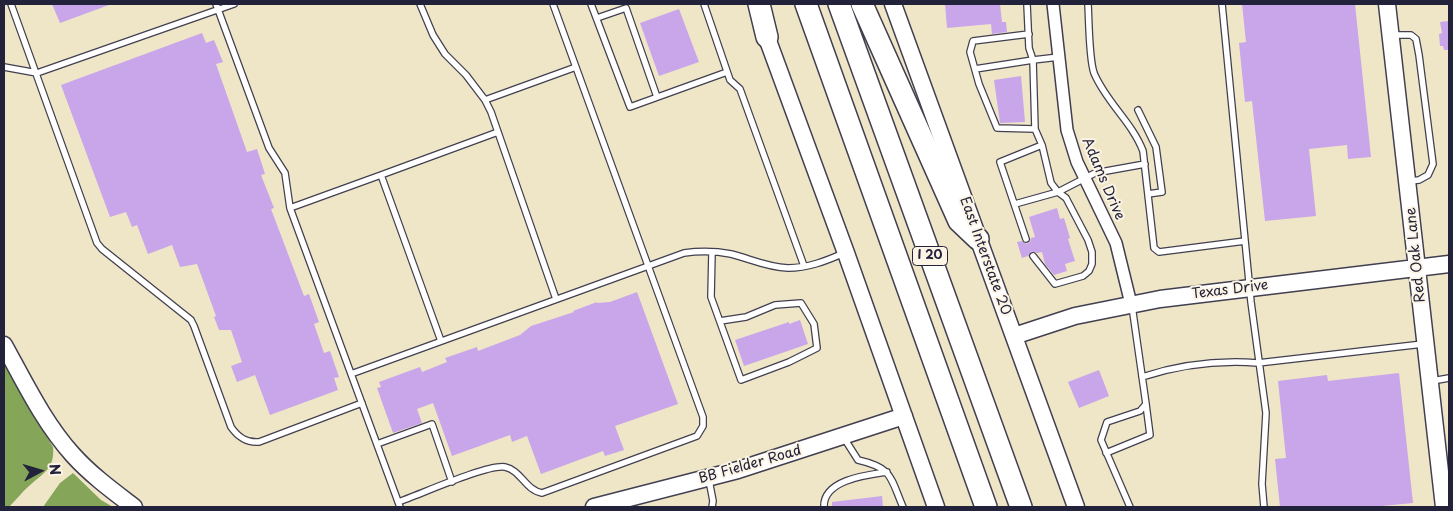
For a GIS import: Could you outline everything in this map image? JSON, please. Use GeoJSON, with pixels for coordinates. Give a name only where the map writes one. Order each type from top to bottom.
{"type":"FeatureCollection","features":[{"type":"Feature","properties":{"kind":"highway"},"geometry":{"type":"LineString","coordinates":[[759,4],[767,37]]}},
{"type":"Feature","properties":{"kind":"highway","name":"I 20"},"geometry":{"type":"LineString","coordinates":[[806,4],[986,507]]}},
{"type":"Feature","properties":{"kind":"highway","name":"I 20"},"geometry":{"type":"LineString","coordinates":[[839,4],[1021,507]]}},
{"type":"Feature","properties":{"kind":"highway"},"geometry":{"type":"LineString","coordinates":[[862,4],[959,221],[978,239]]}},
{"type":"Feature","properties":{"kind":"street"},"geometry":{"type":"LineString","coordinates":[[755,4],[846,252],[936,507]]}},
{"type":"Feature","properties":{"kind":"street","name":"East Interstate 20"},"geometry":{"type":"LineString","coordinates":[[893,4],[1076,507]]}},
{"type":"Feature","properties":{"kind":"street","name":"Adams Drive"},"geometry":{"type":"LineString","coordinates":[[1053,4],[1067,130],[1076,162],[1116,243],[1131,304]]}},
{"type":"Feature","properties":{"kind":"street","name":"Red Oak Lane"},"geometry":{"type":"LineString","coordinates":[[1387,4],[1444,507]]}},
{"type":"Feature","properties":{"kind":"street","name":"Texas Drive"},"geometry":{"type":"LineString","coordinates":[[1014,336],[1075,316],[1131,304],[1250,287],[1449,264]]}},
{"type":"Feature","properties":{"kind":"street"},"geometry":{"type":"LineString","coordinates":[[4,345],[42,414],[58,437],[92,473],[134,507]]}},
{"type":"Feature","properties":{"kind":"street","name":"BB Fielder Road"},"geometry":{"type":"LineString","coordinates":[[594,507],[772,460],[904,416]]}},
{"type":"Feature","properties":{"kind":"lane"},"geometry":{"type":"LineString","coordinates":[[12,4],[97,243],[191,320],[231,427],[237,435],[251,442],[259,442],[362,403]]}},
{"type":"Feature","properties":{"kind":"lane"},"geometry":{"type":"LineString","coordinates":[[4,67],[37,73],[217,7],[234,4]]}},
{"type":"Feature","properties":{"kind":"lane"},"geometry":{"type":"LineString","coordinates":[[420,4],[431,30],[445,54],[466,75],[485,100],[556,298]]}},
{"type":"Feature","properties":{"kind":"lane"},"geometry":{"type":"LineString","coordinates":[[217,7],[269,148],[285,173],[290,208],[399,505],[481,470],[499,467],[506,467],[515,472],[530,489],[542,493],[697,436],[703,426],[703,417],[553,4]]}},
{"type":"Feature","properties":{"kind":"lane"},"geometry":{"type":"LineString","coordinates":[[592,4],[630,107],[727,72]]}},
{"type":"Feature","properties":{"kind":"lane"},"geometry":{"type":"LineString","coordinates":[[704,4],[730,80],[740,89],[804,266]]}},
{"type":"Feature","properties":{"kind":"lane"},"geometry":{"type":"LineString","coordinates":[[1027,4],[1029,48],[1033,60],[1035,129],[1042,145],[1051,183],[1066,198],[1088,240],[1092,252],[1092,264],[1089,271],[1083,276],[1055,284],[1033,256]]}},
{"type":"Feature","properties":{"kind":"lane"},"geometry":{"type":"LineString","coordinates":[[1088,4],[1093,70],[1100,86],[1138,138],[1145,164],[1154,248],[1158,252],[1245,241]]}},
{"type":"Feature","properties":{"kind":"lane"},"geometry":{"type":"LineString","coordinates":[[1222,4],[1258,363],[1266,413],[1262,476],[1264,507]]}},
{"type":"Feature","properties":{"kind":"lane"},"geometry":{"type":"LineString","coordinates":[[597,18],[626,8],[657,97]]}},
{"type":"Feature","properties":{"kind":"lane"},"geometry":{"type":"LineString","coordinates":[[1029,34],[973,41],[970,52],[997,128],[1035,129]]}},
{"type":"Feature","properties":{"kind":"lane"},"geometry":{"type":"LineString","coordinates":[[1390,35],[1411,35],[1416,39],[1433,164],[1428,175],[1419,180],[1408,181]]}},
{"type":"Feature","properties":{"kind":"lane"},"geometry":{"type":"LineString","coordinates":[[975,69],[1059,57]]}},
{"type":"Feature","properties":{"kind":"lane"},"geometry":{"type":"LineString","coordinates":[[485,100],[576,67]]}},
{"type":"Feature","properties":{"kind":"lane"},"geometry":{"type":"LineString","coordinates":[[1138,110],[1156,147],[1162,192],[1148,194]]}},
{"type":"Feature","properties":{"kind":"lane"},"geometry":{"type":"LineString","coordinates":[[290,208],[498,132]]}},
{"type":"Feature","properties":{"kind":"lane"},"geometry":{"type":"LineString","coordinates":[[1026,239],[1000,162],[1042,145]]}},
{"type":"Feature","properties":{"kind":"lane"},"geometry":{"type":"LineString","coordinates":[[1014,204],[1058,192],[1095,173],[1145,164]]}},
{"type":"Feature","properties":{"kind":"lane"},"geometry":{"type":"LineString","coordinates":[[380,175],[441,341]]}},
{"type":"Feature","properties":{"kind":"lane"},"geometry":{"type":"LineString","coordinates":[[351,374],[684,252],[701,250],[731,254],[754,262],[787,268],[825,261],[846,252]]}},
{"type":"Feature","properties":{"kind":"lane"},"geometry":{"type":"LineString","coordinates":[[712,252],[712,297],[720,321],[741,380],[789,362],[817,348],[814,324],[801,303],[775,306],[746,317],[720,321]]}},
{"type":"Feature","properties":{"kind":"lane"},"geometry":{"type":"LineString","coordinates":[[1106,453],[1150,434],[1135,318],[1131,304]]}},
{"type":"Feature","properties":{"kind":"lane"},"geometry":{"type":"LineString","coordinates":[[1142,377],[1167,369],[1234,361],[1258,363],[1425,344]]}},
{"type":"Feature","properties":{"kind":"lane"},"geometry":{"type":"LineString","coordinates":[[1430,382],[1449,378]]}},
{"type":"Feature","properties":{"kind":"lane"},"geometry":{"type":"LineString","coordinates":[[1130,507],[1101,440],[1107,422],[1140,411],[1146,404]]}},
{"type":"Feature","properties":{"kind":"lane"},"geometry":{"type":"LineString","coordinates":[[377,444],[432,424],[452,482]]}},
{"type":"Feature","properties":{"kind":"lane"},"geometry":{"type":"LineString","coordinates":[[843,436],[858,460],[876,464],[887,472],[903,507]]}},
{"type":"Feature","properties":{"kind":"lane"},"geometry":{"type":"LineString","coordinates":[[824,507],[824,497],[835,485],[871,474],[887,472]]}},
{"type":"Feature","properties":{"kind":"lane"},"geometry":{"type":"LineString","coordinates":[[708,478],[713,501],[712,507]]}},
{"type":"Feature","properties":{"kind":"green space"},"geometry":{"type":"Polygon","coordinates":[[[4,364],[53,447],[50,466],[9,507],[4,507],[4,364]]]}},
{"type":"Feature","properties":{"kind":"green space"},"geometry":{"type":"Polygon","coordinates":[[[73,473],[101,500],[113,507],[43,507],[60,483],[73,473]]]}},
{"type":"Feature","properties":{"kind":"building"},"geometry":{"type":"Polygon","coordinates":[[[52,4],[109,4],[109,5],[60,23],[52,4]]]}},
{"type":"Feature","properties":{"kind":"building"},"geometry":{"type":"Polygon","coordinates":[[[945,4],[1000,4],[1002,22],[1006,22],[1007,32],[992,34],[991,24],[947,28],[945,4]]]}},
{"type":"Feature","properties":{"kind":"building"},"geometry":{"type":"Polygon","coordinates":[[[1242,4],[1355,4],[1371,157],[1348,159],[1347,145],[1309,149],[1316,216],[1265,221],[1252,101],[1245,102],[1239,43],[1246,42],[1242,4]]]}},
{"type":"Feature","properties":{"kind":"building"},"geometry":{"type":"Polygon","coordinates":[[[679,9],[699,62],[659,76],[640,23],[679,9]]]}},
{"type":"Feature","properties":{"kind":"building"},"geometry":{"type":"Polygon","coordinates":[[[1449,21],[1449,50],[1444,50],[1443,46],[1440,46],[1439,34],[1442,33],[1440,22],[1449,21]]]}},
{"type":"Feature","properties":{"kind":"building"},"geometry":{"type":"Polygon","coordinates":[[[202,33],[206,43],[214,40],[223,62],[216,64],[247,152],[257,149],[265,174],[261,175],[274,208],[271,209],[304,296],[309,294],[319,322],[314,324],[324,353],[330,351],[339,377],[334,378],[338,390],[270,415],[255,375],[237,382],[231,366],[242,362],[231,330],[219,330],[214,317],[216,316],[197,264],[180,267],[172,245],[148,254],[137,225],[132,227],[126,212],[110,217],[61,85],[202,33]]]}},
{"type":"Feature","properties":{"kind":"building"},"geometry":{"type":"Polygon","coordinates":[[[1021,76],[1025,122],[1000,123],[994,80],[1021,76]]]}},
{"type":"Feature","properties":{"kind":"building"},"geometry":{"type":"Polygon","coordinates":[[[1057,208],[1060,219],[1064,218],[1075,261],[1065,264],[1067,271],[1054,275],[1045,264],[1042,252],[1032,251],[1028,256],[1022,258],[1017,242],[1022,241],[1027,244],[1031,238],[1035,237],[1029,217],[1057,208]]]}},
{"type":"Feature","properties":{"kind":"building"},"geometry":{"type":"Polygon","coordinates":[[[637,292],[678,404],[615,426],[624,450],[605,456],[603,451],[541,474],[527,436],[512,442],[510,435],[452,456],[433,403],[417,409],[422,423],[393,433],[377,388],[381,387],[379,382],[420,367],[422,372],[447,362],[445,358],[477,347],[478,351],[520,335],[531,326],[574,312],[597,302],[610,302],[637,292]]]}},
{"type":"Feature","properties":{"kind":"building"},"geometry":{"type":"Polygon","coordinates":[[[800,320],[808,344],[744,366],[735,340],[800,320]]]}},
{"type":"Feature","properties":{"kind":"building"},"geometry":{"type":"Polygon","coordinates":[[[1099,370],[1109,396],[1079,408],[1068,382],[1099,370]]]}},
{"type":"Feature","properties":{"kind":"building"},"geometry":{"type":"Polygon","coordinates":[[[1399,373],[1413,503],[1372,507],[1280,507],[1275,459],[1286,458],[1278,381],[1327,375],[1328,381],[1399,373]]]}},
{"type":"Feature","properties":{"kind":"building"},"geometry":{"type":"Polygon","coordinates":[[[882,496],[883,507],[832,507],[832,502],[882,496]]]}}]}
